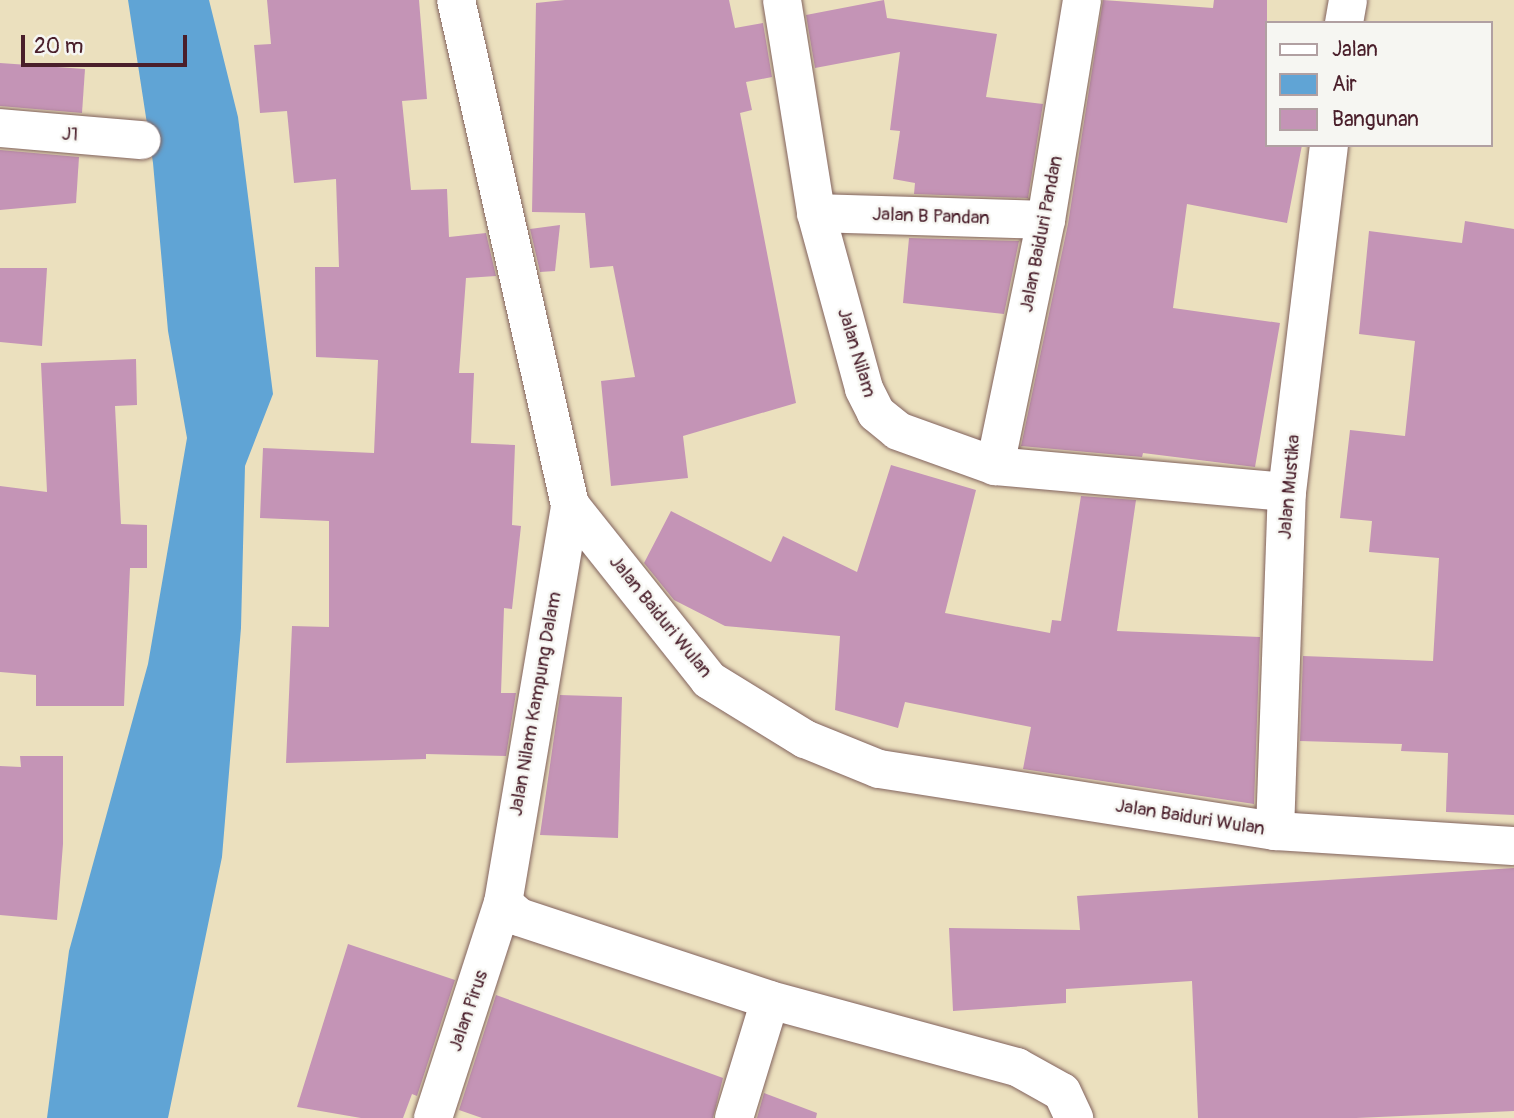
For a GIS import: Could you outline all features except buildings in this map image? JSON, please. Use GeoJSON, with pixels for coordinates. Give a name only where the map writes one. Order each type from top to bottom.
{"type":"FeatureCollection","features":[{"type":"Feature","properties":{"kind":"street","name":"Jalan Baiduri Wulan"},"geometry":{"type":"LineString","coordinates":[[456,0],[570,505],[709,680],[805,739],[879,769],[1275,831],[1514,846]]}},
{"type":"Feature","properties":{"kind":"street","name":"Jalan Nilam"},"geometry":{"type":"LineString","coordinates":[[782,0],[816,213],[864,389],[876,413],[898,431],[995,467],[1287,492]]}},
{"type":"Feature","properties":{"kind":"street","name":"Jalan Baiduri Pandan"},"geometry":{"type":"LineString","coordinates":[[995,467],[1046,220],[1082,0]]}},
{"type":"Feature","properties":{"kind":"street"},"geometry":{"type":"LineString","coordinates":[[1344,21],[1348,0]]}},
{"type":"Feature","properties":{"kind":"street","name":"J1"},"geometry":{"type":"LineString","coordinates":[[0,128],[141,140]]}},
{"type":"Feature","properties":{"kind":"street","name":"Jalan Mustika"},"geometry":{"type":"LineString","coordinates":[[1275,831],[1287,492],[1329,147]]}},
{"type":"Feature","properties":{"kind":"street","name":"Jalan B Pandan"},"geometry":{"type":"LineString","coordinates":[[816,213],[1046,220]]}},
{"type":"Feature","properties":{"kind":"street","name":"Jalan Nilam Kampung Dalam"},"geometry":{"type":"LineString","coordinates":[[503,904],[570,505]]}},
{"type":"Feature","properties":{"kind":"street"},"geometry":{"type":"LineString","coordinates":[[503,904],[519,917],[770,1000],[1017,1067],[1062,1092],[1074,1118]]}},
{"type":"Feature","properties":{"kind":"street","name":"Jalan Pirus"},"geometry":{"type":"LineString","coordinates":[[433,1118],[503,904]]}},
{"type":"Feature","properties":{"kind":"street"},"geometry":{"type":"LineString","coordinates":[[734,1118],[770,1000]]}},
{"type":"Feature","properties":{"kind":"water"},"geometry":{"type":"Polygon","coordinates":[[[128,0],[209,0],[238,117],[273,394],[245,466],[241,628],[222,857],[168,1118],[47,1118],[69,951],[148,664],[187,438],[168,331],[153,163],[128,0]]]}}]}
